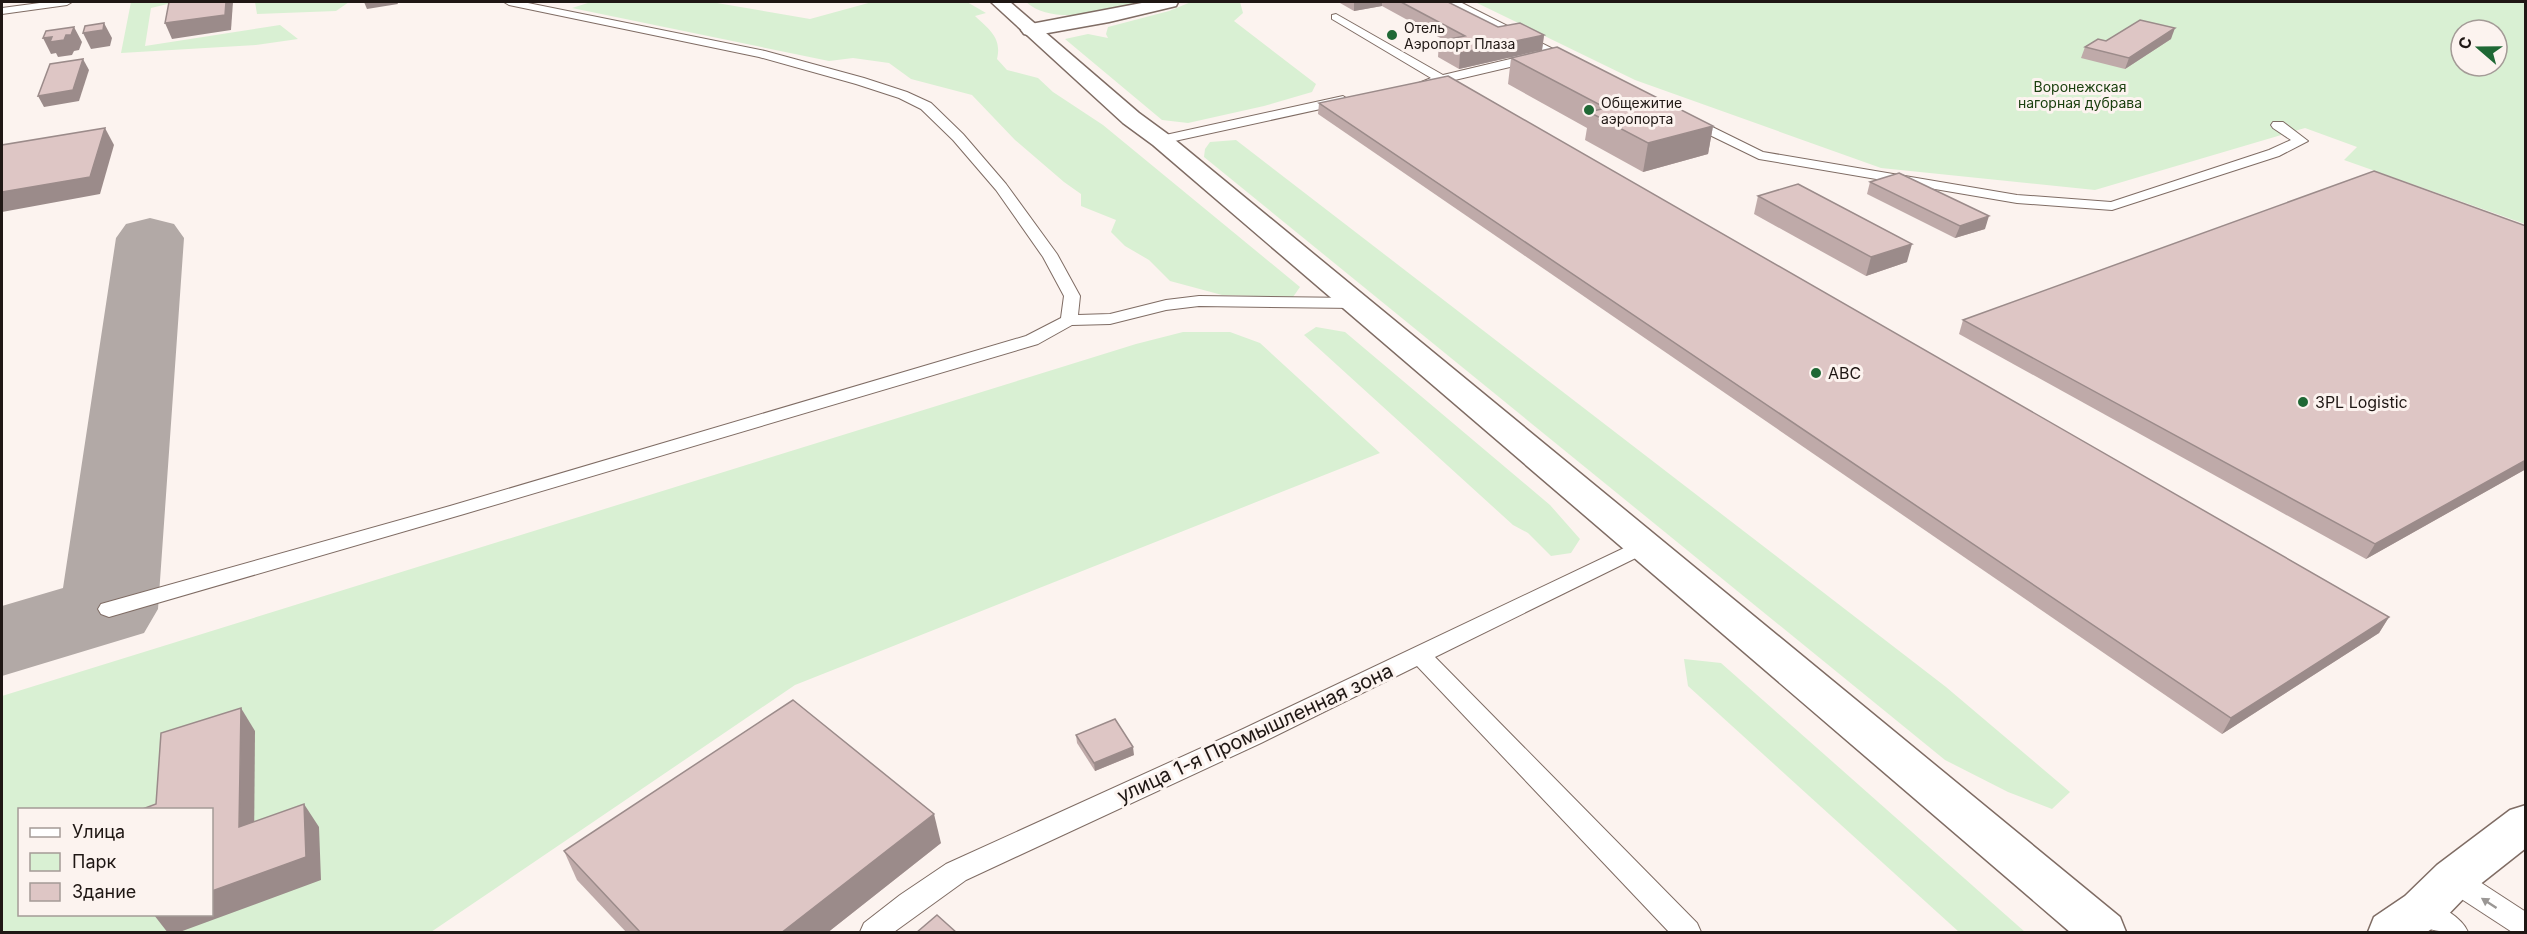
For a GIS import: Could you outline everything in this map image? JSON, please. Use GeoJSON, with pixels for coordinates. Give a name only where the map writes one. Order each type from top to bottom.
{"type":"FeatureCollection","features":[{"type":"Feature","properties":{"kind":"main road"},"geometry":{"type":"LineString","coordinates":[[1031,30],[1169,2]]}},
{"type":"Feature","properties":{"kind":"main road"},"geometry":{"type":"LineString","coordinates":[[1000,3],[1131,118],[1161,140],[2103,933]]}},
{"type":"Feature","properties":{"kind":"main road"},"geometry":{"type":"LineString","coordinates":[[2430,914],[2526,823]]}},
{"type":"Feature","properties":{"kind":"lane"},"geometry":{"type":"LineString","coordinates":[[2,11],[67,2]]}},
{"type":"Feature","properties":{"kind":"lane"},"geometry":{"type":"LineString","coordinates":[[509,2],[761,54],[860,81],[903,95],[926,106],[958,137],[1001,188],[1051,257],[1071,296],[1069,320]]}},
{"type":"Feature","properties":{"kind":"lane"},"geometry":{"type":"LineString","coordinates":[[1452,2],[1586,68]]}},
{"type":"Feature","properties":{"kind":"lane"},"geometry":{"type":"LineString","coordinates":[[1336,17],[1441,79]]}},
{"type":"Feature","properties":{"kind":"lane"},"geometry":{"type":"LineString","coordinates":[[1409,86],[1555,53]]}},
{"type":"Feature","properties":{"kind":"lane"},"geometry":{"type":"LineString","coordinates":[[1161,140],[1354,98]]}},
{"type":"Feature","properties":{"kind":"lane"},"geometry":{"type":"LineString","coordinates":[[1677,114],[1759,155],[2017,199],[2112,206],[2274,153],[2301,141],[2278,125]]}},
{"type":"Feature","properties":{"kind":"lane"},"geometry":{"type":"LineString","coordinates":[[109,609],[469,506],[1032,340],[1069,320],[1110,319],[1166,305],[1199,301],[1355,303]]}},
{"type":"Feature","properties":{"kind":"lane","name":"улица 1-я Промышленная зона"},"geometry":{"type":"LineString","coordinates":[[874,933],[910,903],[956,872],[1252,736],[1643,546]]}},
{"type":"Feature","properties":{"kind":"lane"},"geometry":{"type":"LineString","coordinates":[[1420,655],[1687,933]]}},
{"type":"Feature","properties":{"kind":"lane"},"geometry":{"type":"LineString","coordinates":[[2430,914],[2526,927]]}},
{"type":"Feature","properties":{"kind":"green space"},"geometry":{"type":"Polygon","coordinates":[[[131,2],[176,2],[151,8],[145,46],[280,25],[298,39],[256,45],[121,53],[131,2]]]}},
{"type":"Feature","properties":{"kind":"green space"},"geometry":{"type":"Polygon","coordinates":[[[255,2],[349,2],[336,11],[257,14],[255,2]]]}},
{"type":"Feature","properties":{"kind":"green space"},"geometry":{"type":"Polygon","coordinates":[[[591,2],[711,2],[810,19],[872,2],[967,2],[986,13],[975,16],[994,35],[998,45],[997,59],[1007,70],[1038,78],[1053,92],[1103,125],[1300,287],[1293,297],[1222,295],[1170,281],[1149,260],[1125,246],[1111,232],[1116,220],[1081,206],[1081,194],[1015,140],[972,95],[911,79],[889,63],[853,58],[829,61],[572,8],[591,2]]]}},
{"type":"Feature","properties":{"kind":"green space"},"geometry":{"type":"Polygon","coordinates":[[[1026,2],[1142,2],[1099,12],[1067,15],[1038,10],[1026,2]]]}},
{"type":"Feature","properties":{"kind":"green space"},"geometry":{"type":"Polygon","coordinates":[[[1191,2],[1240,2],[1243,13],[1234,21],[1316,84],[1312,92],[1264,106],[1188,123],[1162,120],[1065,39],[1088,34],[1108,38],[1106,34],[1108,27],[1169,11],[1191,2]]]}},
{"type":"Feature","properties":{"kind":"green space","name":"Воронежская нагорная дубрава"},"geometry":{"type":"Polygon","coordinates":[[[1475,2],[2525,2],[2525,224],[2344,160],[2357,147],[2305,128],[2095,190],[1881,168],[1635,80],[1475,2]]]}},
{"type":"Feature","properties":{"kind":"green space"},"geometry":{"type":"Polygon","coordinates":[[[1236,140],[1946,687],[2070,792],[2052,809],[2008,792],[1945,760],[1204,157],[1205,149],[1210,142],[1236,140]]]}},
{"type":"Feature","properties":{"kind":"green space"},"geometry":{"type":"Polygon","coordinates":[[[1316,327],[1345,332],[1550,505],[1580,539],[1571,553],[1551,556],[1528,533],[1513,525],[1304,335],[1316,327]]]}},
{"type":"Feature","properties":{"kind":"green space"},"geometry":{"type":"Polygon","coordinates":[[[1183,332],[1230,332],[1260,343],[1380,453],[795,685],[431,932],[2,932],[2,696],[1136,344],[1183,332]]]}},
{"type":"Feature","properties":{"kind":"green space"},"geometry":{"type":"Polygon","coordinates":[[[1684,659],[1721,663],[2025,932],[1959,932],[1688,686],[1684,659]]]}},
{"type":"Feature","properties":{"kind":"building"},"geometry":{"type":"Polygon","coordinates":[[[169,2],[226,2],[225,15],[165,23],[169,2]]]}},
{"type":"Feature","properties":{"kind":"building"},"geometry":{"type":"Polygon","coordinates":[[[1401,2],[1448,2],[1498,27],[1520,23],[1544,35],[1460,53],[1439,41],[1465,36],[1401,2]]]}},
{"type":"Feature","properties":{"kind":"building"},"geometry":{"type":"Polygon","coordinates":[[[2140,20],[2175,28],[2129,58],[2085,47],[2098,39],[2106,41],[2140,20]]]}},
{"type":"Feature","properties":{"kind":"building"},"geometry":{"type":"Polygon","coordinates":[[[104,23],[103,30],[83,33],[85,26],[104,23]]]}},
{"type":"Feature","properties":{"kind":"building"},"geometry":{"type":"Polygon","coordinates":[[[74,27],[71,35],[66,35],[64,40],[50,42],[52,37],[43,38],[46,31],[74,27]]]}},
{"type":"Feature","properties":{"kind":"building"},"geometry":{"type":"Polygon","coordinates":[[[1557,47],[1713,126],[1648,143],[1589,112],[1606,108],[1511,58],[1557,47]]]}},
{"type":"Feature","properties":{"kind":"building"},"geometry":{"type":"Polygon","coordinates":[[[83,59],[73,90],[38,96],[50,64],[83,59]]]}},
{"type":"Feature","properties":{"kind":"building","name":"ABC"},"geometry":{"type":"Polygon","coordinates":[[[1448,76],[2389,617],[2231,718],[1319,103],[1448,76]]]}},
{"type":"Feature","properties":{"kind":"building"},"geometry":{"type":"Polygon","coordinates":[[[105,128],[90,177],[2,192],[2,145],[105,128]]]}},
{"type":"Feature","properties":{"kind":"building","name":"3PL Logistic"},"geometry":{"type":"Polygon","coordinates":[[[2374,171],[2526,226],[2526,460],[2375,544],[1963,320],[2374,171]]]}},
{"type":"Feature","properties":{"kind":"building"},"geometry":{"type":"Polygon","coordinates":[[[1899,173],[1989,216],[1960,226],[1870,182],[1899,173]]]}},
{"type":"Feature","properties":{"kind":"building"},"geometry":{"type":"Polygon","coordinates":[[[1798,184],[1912,244],[1871,257],[1758,196],[1798,184]]]}},
{"type":"Feature","properties":{"kind":"building"},"geometry":{"type":"Polygon","coordinates":[[[793,700],[934,814],[781,933],[641,933],[564,851],[793,700]]]}},
{"type":"Feature","properties":{"kind":"building"},"geometry":{"type":"Polygon","coordinates":[[[241,708],[239,827],[304,804],[306,857],[213,891],[213,808],[145,808],[156,804],[161,733],[241,708]]]}},
{"type":"Feature","properties":{"kind":"building"},"geometry":{"type":"Polygon","coordinates":[[[1115,719],[1133,747],[1094,763],[1076,735],[1115,719]]]}},
{"type":"Feature","properties":{"kind":"building"},"geometry":{"type":"Polygon","coordinates":[[[937,915],[957,933],[916,933],[937,915]]]}},
{"type":"Feature","properties":{"kind":"taxiway"},"geometry":{"type":"LineString","coordinates":[[2,641],[109,609],[150,238]]}},
{"type":"Feature","properties":{"kind":"place","name":"Отель Аэропорт Плаза"},"geometry":{"type":"Point","coordinates":[1392,35]}},
{"type":"Feature","properties":{"kind":"place","name":"Общежитие аэропорта"},"geometry":{"type":"Point","coordinates":[1589,110]}},
{"type":"Feature","properties":{"kind":"place","name":"ABC"},"geometry":{"type":"Point","coordinates":[1816,373]}},
{"type":"Feature","properties":{"kind":"place","name":"3PL Logistic"},"geometry":{"type":"Point","coordinates":[2303,402]}}]}
